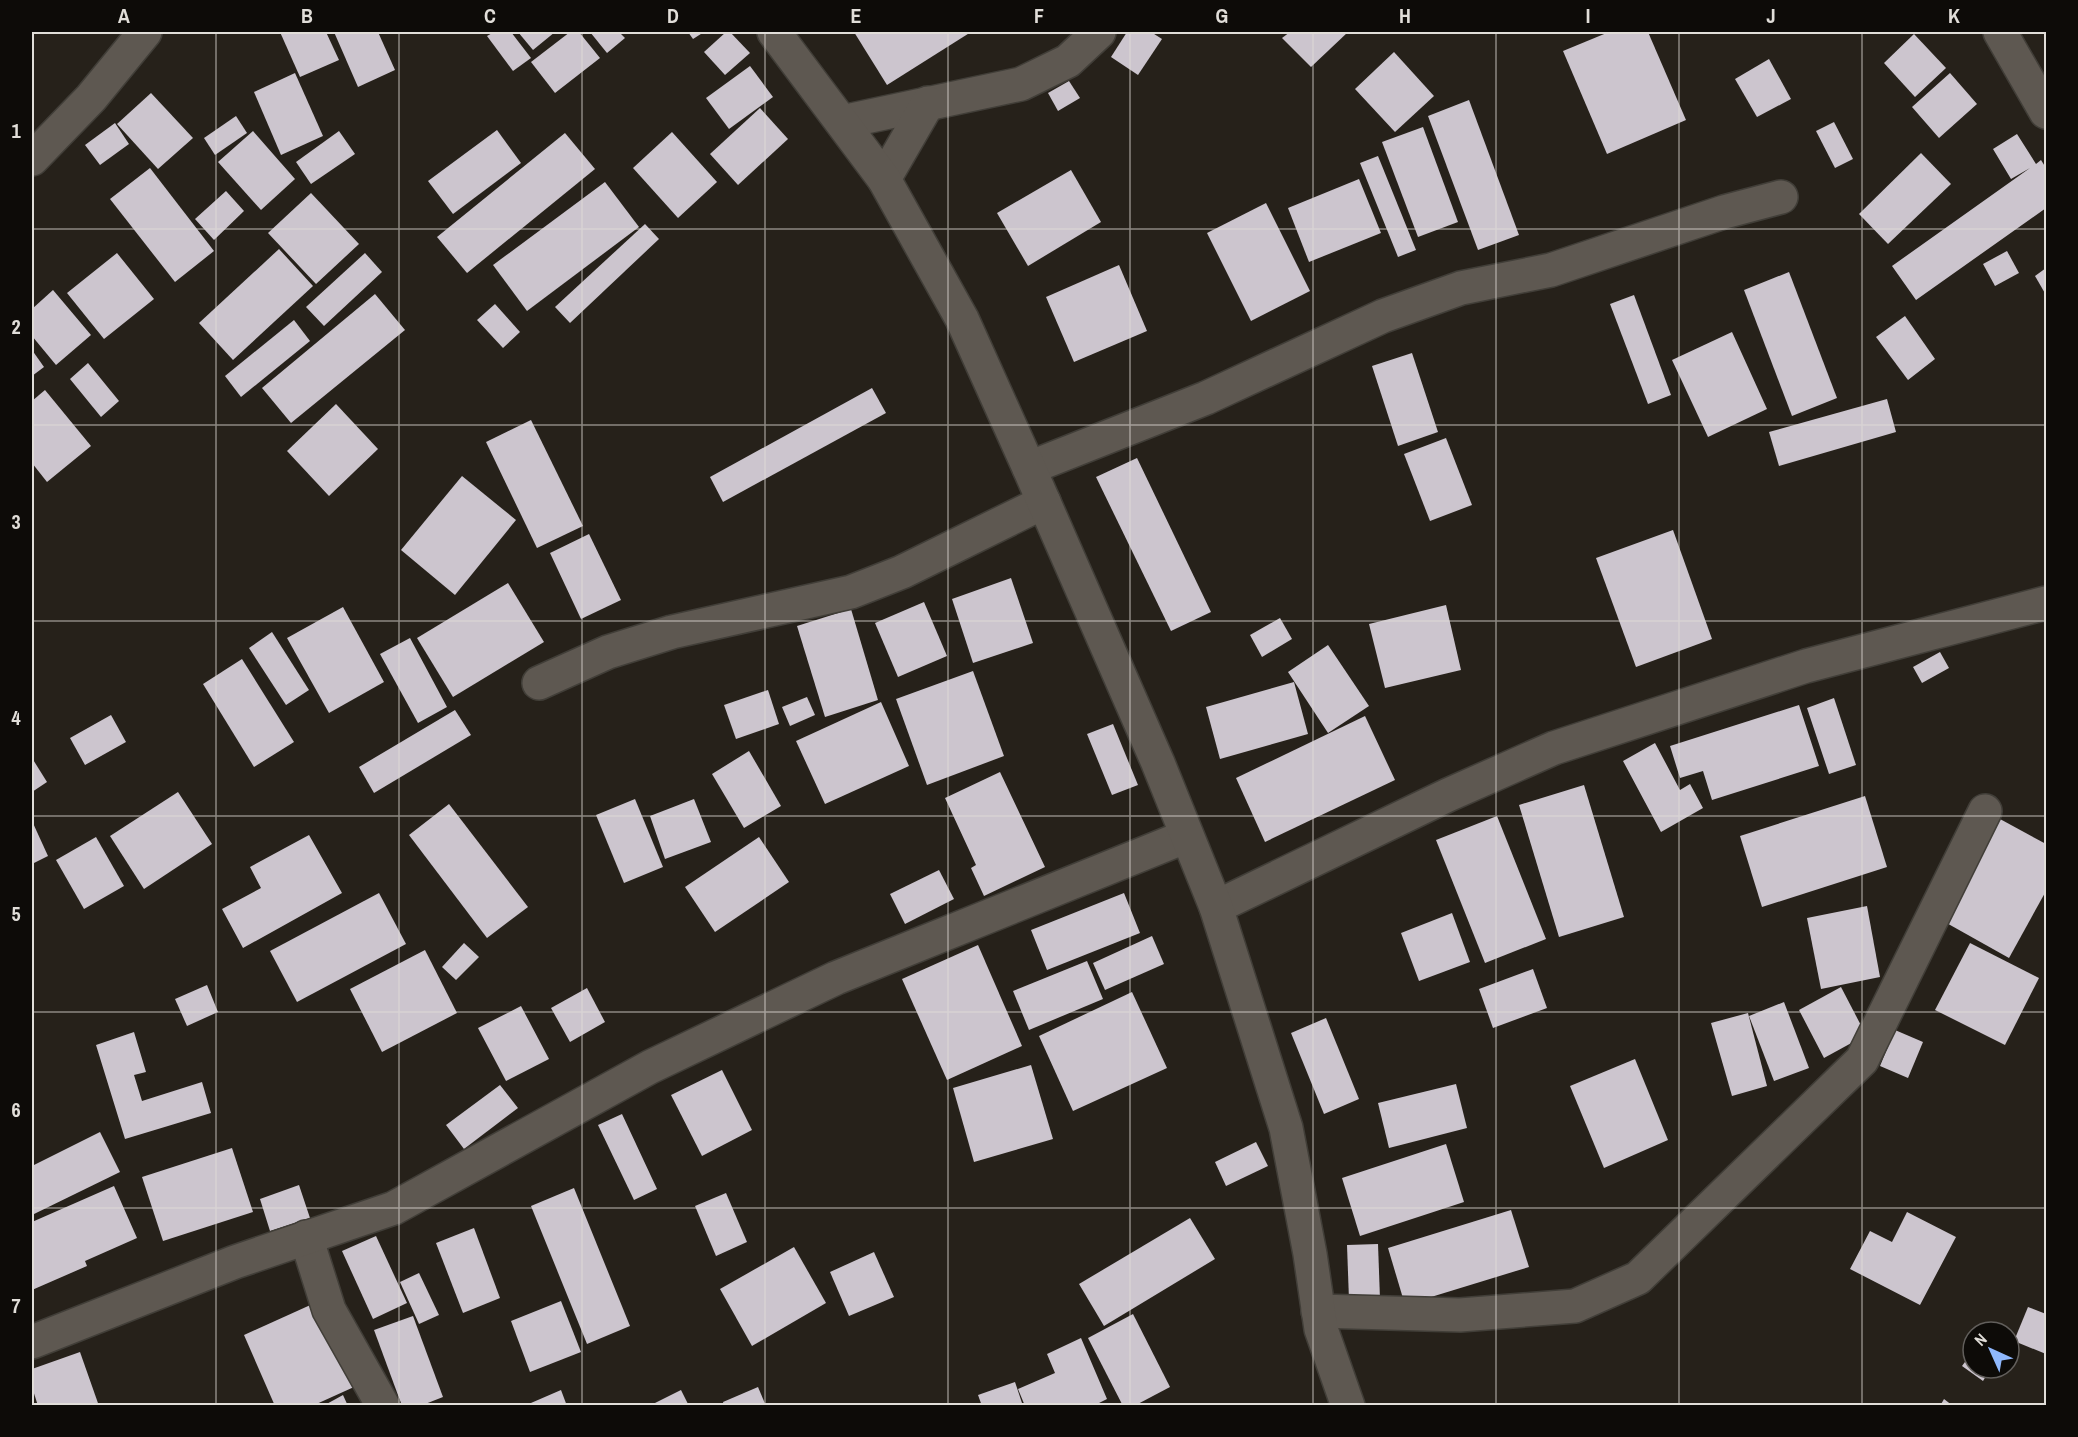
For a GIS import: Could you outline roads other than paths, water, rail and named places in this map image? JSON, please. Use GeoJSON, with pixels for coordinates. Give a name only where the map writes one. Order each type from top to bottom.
{"type":"FeatureCollection","features":[{"type":"Feature","properties":{"kind":"street"},"geometry":{"type":"LineString","coordinates":[[32,159],[91,98],[145,32]]}},
{"type":"Feature","properties":{"kind":"street"},"geometry":{"type":"LineString","coordinates":[[774,32],[884,179],[962,319],[1158,763],[1216,908],[1286,1128],[1310,1254],[1321,1329],[1348,1406]]}},
{"type":"Feature","properties":{"kind":"street"},"geometry":{"type":"LineString","coordinates":[[842,122],[1021,84],[1068,61],[1099,32]]}},
{"type":"Feature","properties":{"kind":"street"},"geometry":{"type":"LineString","coordinates":[[2000,32],[2046,112]]}},
{"type":"Feature","properties":{"kind":"street"},"geometry":{"type":"LineString","coordinates":[[884,179],[928,103]]}},
{"type":"Feature","properties":{"kind":"street"},"geometry":{"type":"LineString","coordinates":[[1029,468],[1206,398],[1383,316],[1461,288],[1551,270],[1724,212],[1781,197]]}},
{"type":"Feature","properties":{"kind":"street"},"geometry":{"type":"LineString","coordinates":[[539,683],[608,652],[672,632],[851,591],[902,572],[1044,502]]}},
{"type":"Feature","properties":{"kind":"street"},"geometry":{"type":"LineString","coordinates":[[1216,908],[1449,795],[1554,748],[1806,666],[2046,603]]}},
{"type":"Feature","properties":{"kind":"street"},"geometry":{"type":"LineString","coordinates":[[1318,1311],[1460,1315],[1575,1306],[1638,1278],[1862,1060],[1985,811]]}},
{"type":"Feature","properties":{"kind":"street"},"geometry":{"type":"LineString","coordinates":[[32,1342],[235,1262],[394,1208],[650,1067],[836,978],[1187,836]]}},
{"type":"Feature","properties":{"kind":"street"},"geometry":{"type":"LineString","coordinates":[[306,1237],[329,1310],[382,1406]]}}]}
